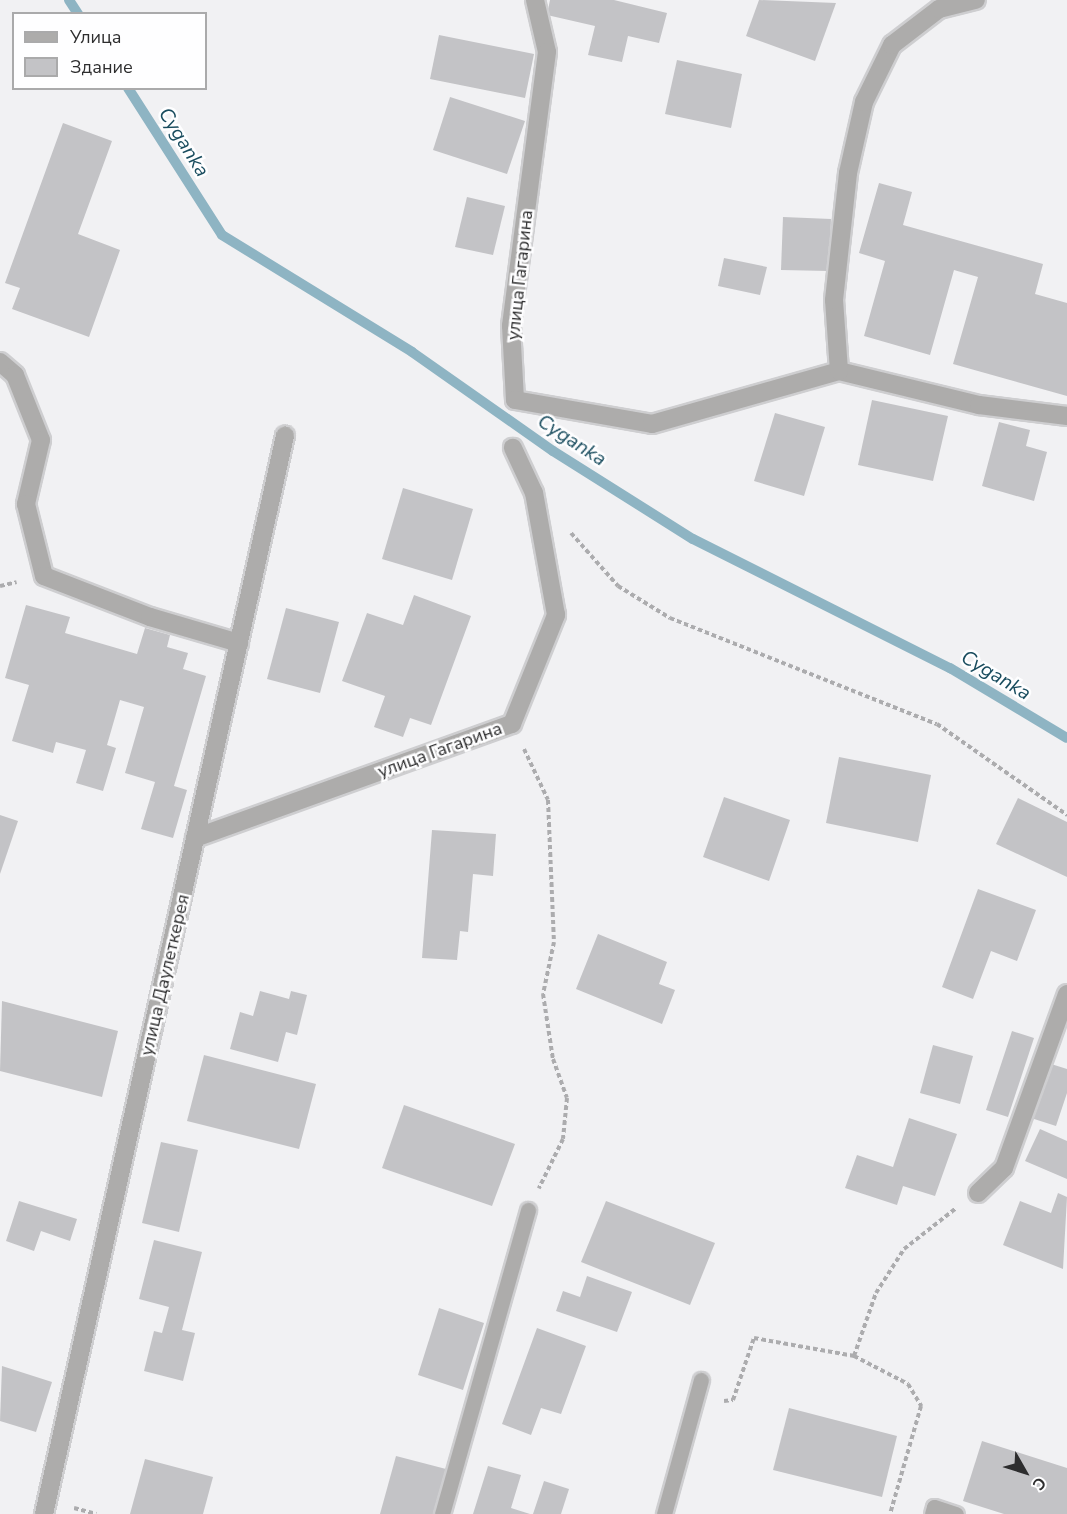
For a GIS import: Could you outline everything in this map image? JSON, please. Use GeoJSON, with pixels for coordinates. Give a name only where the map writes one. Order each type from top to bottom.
{"type":"FeatureCollection","features":[{"type":"Feature","properties":{"kind":"street","name":"улица Гагарина"},"geometry":{"type":"LineString","coordinates":[[535,0],[547,52],[511,326],[515,400],[652,424],[839,371],[979,405],[1067,416]]}},
{"type":"Feature","properties":{"kind":"street"},"geometry":{"type":"LineString","coordinates":[[839,371],[834,300],[848,173],[864,102],[892,45],[939,9],[976,0]]}},
{"type":"Feature","properties":{"kind":"street"},"geometry":{"type":"LineString","coordinates":[[0,362],[15,375],[41,440],[27,504],[44,576],[150,617],[238,643]]}},
{"type":"Feature","properties":{"kind":"street","name":"улица Даулеткерея"},"geometry":{"type":"LineString","coordinates":[[44,1514],[285,436]]}},
{"type":"Feature","properties":{"kind":"street","name":"улица Гагарина"},"geometry":{"type":"LineString","coordinates":[[195,838],[512,724],[556,615],[534,493],[513,448]]}},
{"type":"Feature","properties":{"kind":"street"},"geometry":{"type":"LineString","coordinates":[[978,1193],[1004,1168],[1067,994]]}},
{"type":"Feature","properties":{"kind":"lane"},"geometry":{"type":"LineString","coordinates":[[442,1514],[528,1210]]}},
{"type":"Feature","properties":{"kind":"lane"},"geometry":{"type":"LineString","coordinates":[[664,1514],[701,1380]]}},
{"type":"Feature","properties":{"kind":"lane"},"geometry":{"type":"LineString","coordinates":[[932,1514],[934,1507],[956,1514]]}},
{"type":"Feature","properties":{"kind":"path"},"geometry":{"type":"LineString","coordinates":[[568,529],[618,586],[670,618],[937,724],[1067,815]]}},
{"type":"Feature","properties":{"kind":"path"},"geometry":{"type":"LineString","coordinates":[[512,724],[548,800],[554,942],[543,994],[553,1059],[567,1098],[563,1139],[528,1210]]}},
{"type":"Feature","properties":{"kind":"path"},"geometry":{"type":"LineString","coordinates":[[854,1356],[876,1293],[904,1249],[978,1193]]}},
{"type":"Feature","properties":{"kind":"path"},"geometry":{"type":"LineString","coordinates":[[694,1406],[733,1400],[754,1338],[854,1356],[908,1384],[921,1406],[890,1514]]}},
{"type":"Feature","properties":{"kind":"building"},"geometry":{"type":"Polygon","coordinates":[[[550,0],[614,0],[667,13],[659,43],[628,36],[622,62],[588,55],[595,26],[547,15],[550,0]]]}},
{"type":"Feature","properties":{"kind":"building"},"geometry":{"type":"Polygon","coordinates":[[[759,0],[836,3],[815,61],[746,36],[759,0]]]}},
{"type":"Feature","properties":{"kind":"building"},"geometry":{"type":"Polygon","coordinates":[[[439,35],[534,54],[525,98],[430,79],[439,35]]]}},
{"type":"Feature","properties":{"kind":"building"},"geometry":{"type":"Polygon","coordinates":[[[677,60],[742,74],[731,128],[665,114],[677,60]]]}},
{"type":"Feature","properties":{"kind":"building"},"geometry":{"type":"Polygon","coordinates":[[[450,97],[525,121],[507,174],[433,150],[450,97]]]}},
{"type":"Feature","properties":{"kind":"building"},"geometry":{"type":"Polygon","coordinates":[[[63,123],[112,141],[78,234],[120,250],[89,337],[12,309],[20,288],[5,283],[63,123]]]}},
{"type":"Feature","properties":{"kind":"building"},"geometry":{"type":"Polygon","coordinates":[[[879,183],[912,192],[903,225],[1043,264],[1035,294],[1067,303],[1067,396],[953,364],[978,277],[954,270],[930,355],[864,336],[885,261],[859,253],[879,183]]]}},
{"type":"Feature","properties":{"kind":"building"},"geometry":{"type":"Polygon","coordinates":[[[467,197],[505,206],[493,255],[455,247],[467,197]]]}},
{"type":"Feature","properties":{"kind":"building"},"geometry":{"type":"Polygon","coordinates":[[[783,217],[831,219],[829,271],[781,270],[783,217]]]}},
{"type":"Feature","properties":{"kind":"building"},"geometry":{"type":"Polygon","coordinates":[[[724,258],[767,267],[760,295],[718,286],[724,258]]]}},
{"type":"Feature","properties":{"kind":"building"},"geometry":{"type":"Polygon","coordinates":[[[872,400],[948,416],[933,481],[858,465],[872,400]]]}},
{"type":"Feature","properties":{"kind":"building"},"geometry":{"type":"Polygon","coordinates":[[[775,413],[825,427],[804,496],[754,481],[775,413]]]}},
{"type":"Feature","properties":{"kind":"building"},"geometry":{"type":"Polygon","coordinates":[[[999,422],[1030,430],[1026,446],[1047,452],[1034,501],[982,486],[999,422]]]}},
{"type":"Feature","properties":{"kind":"building"},"geometry":{"type":"Polygon","coordinates":[[[403,488],[473,509],[452,580],[382,559],[403,488]]]}},
{"type":"Feature","properties":{"kind":"building"},"geometry":{"type":"Polygon","coordinates":[[[414,595],[471,616],[431,725],[410,718],[403,737],[374,727],[385,696],[342,681],[367,613],[403,625],[414,595]]]}},
{"type":"Feature","properties":{"kind":"building"},"geometry":{"type":"Polygon","coordinates":[[[26,605],[70,617],[65,633],[137,654],[145,628],[170,635],[167,647],[188,653],[183,669],[206,676],[174,786],[187,790],[173,838],[141,829],[155,782],[125,773],[144,707],[120,700],[107,745],[116,748],[103,791],[76,783],[86,750],[56,742],[53,753],[12,741],[29,685],[5,678],[26,605]]]}},
{"type":"Feature","properties":{"kind":"building"},"geometry":{"type":"Polygon","coordinates":[[[286,608],[339,622],[320,693],[267,679],[286,608]]]}},
{"type":"Feature","properties":{"kind":"building"},"geometry":{"type":"Polygon","coordinates":[[[839,757],[931,775],[918,842],[826,823],[839,757]]]}},
{"type":"Feature","properties":{"kind":"building"},"geometry":{"type":"Polygon","coordinates":[[[724,797],[790,820],[769,881],[703,857],[724,797]]]}},
{"type":"Feature","properties":{"kind":"building"},"geometry":{"type":"Polygon","coordinates":[[[1018,798],[1067,822],[1067,877],[996,844],[1018,798]]]}},
{"type":"Feature","properties":{"kind":"building"},"geometry":{"type":"Polygon","coordinates":[[[0,815],[18,821],[0,874],[0,815]]]}},
{"type":"Feature","properties":{"kind":"building"},"geometry":{"type":"Polygon","coordinates":[[[432,830],[496,834],[493,876],[473,874],[468,932],[460,931],[457,960],[422,958],[432,830]]]}},
{"type":"Feature","properties":{"kind":"building"},"geometry":{"type":"Polygon","coordinates":[[[978,889],[1036,910],[1017,961],[991,951],[973,999],[942,987],[978,889]]]}},
{"type":"Feature","properties":{"kind":"building"},"geometry":{"type":"Polygon","coordinates":[[[598,934],[667,962],[659,984],[675,990],[662,1024],[576,989],[598,934]]]}},
{"type":"Feature","properties":{"kind":"building"},"geometry":{"type":"Polygon","coordinates":[[[260,991],[289,999],[291,991],[307,995],[297,1035],[286,1032],[278,1062],[230,1049],[240,1012],[253,1016],[260,991]]]}},
{"type":"Feature","properties":{"kind":"building"},"geometry":{"type":"Polygon","coordinates":[[[2,1001],[118,1031],[102,1097],[0,1071],[2,1001]]]}},
{"type":"Feature","properties":{"kind":"building"},"geometry":{"type":"Polygon","coordinates":[[[1012,1031],[1034,1038],[1008,1117],[986,1110],[1012,1031]]]}},
{"type":"Feature","properties":{"kind":"building"},"geometry":{"type":"Polygon","coordinates":[[[933,1045],[973,1056],[960,1104],[920,1093],[933,1045]]]}},
{"type":"Feature","properties":{"kind":"building"},"geometry":{"type":"Polygon","coordinates":[[[204,1055],[316,1084],[299,1149],[187,1121],[204,1055]]]}},
{"type":"Feature","properties":{"kind":"building"},"geometry":{"type":"Polygon","coordinates":[[[1048,1063],[1067,1069],[1067,1093],[1056,1126],[1031,1118],[1048,1063]]]}},
{"type":"Feature","properties":{"kind":"building"},"geometry":{"type":"Polygon","coordinates":[[[404,1105],[515,1144],[492,1206],[382,1168],[404,1105]]]}},
{"type":"Feature","properties":{"kind":"building"},"geometry":{"type":"Polygon","coordinates":[[[909,1118],[957,1134],[935,1196],[903,1186],[897,1205],[845,1188],[857,1155],[893,1167],[909,1118]]]}},
{"type":"Feature","properties":{"kind":"building"},"geometry":{"type":"Polygon","coordinates":[[[1040,1129],[1067,1141],[1067,1179],[1025,1161],[1040,1129]]]}},
{"type":"Feature","properties":{"kind":"building"},"geometry":{"type":"Polygon","coordinates":[[[161,1142],[198,1150],[179,1232],[142,1223],[161,1142]]]}},
{"type":"Feature","properties":{"kind":"building"},"geometry":{"type":"Polygon","coordinates":[[[1058,1193],[1067,1197],[1063,1269],[1003,1245],[1020,1201],[1051,1213],[1058,1193]]]}},
{"type":"Feature","properties":{"kind":"building"},"geometry":{"type":"Polygon","coordinates":[[[19,1201],[77,1219],[70,1241],[41,1231],[34,1251],[6,1241],[19,1201]]]}},
{"type":"Feature","properties":{"kind":"building"},"geometry":{"type":"Polygon","coordinates":[[[606,1201],[715,1243],[690,1305],[581,1262],[606,1201]]]}},
{"type":"Feature","properties":{"kind":"building"},"geometry":{"type":"Polygon","coordinates":[[[154,1240],[202,1252],[182,1330],[195,1333],[183,1381],[144,1371],[154,1331],[162,1333],[169,1307],[139,1299],[154,1240]]]}},
{"type":"Feature","properties":{"kind":"building"},"geometry":{"type":"Polygon","coordinates":[[[587,1276],[632,1292],[617,1332],[556,1311],[563,1291],[580,1297],[587,1276]]]}},
{"type":"Feature","properties":{"kind":"building"},"geometry":{"type":"Polygon","coordinates":[[[439,1308],[484,1323],[463,1390],[418,1375],[439,1308]]]}},
{"type":"Feature","properties":{"kind":"building"},"geometry":{"type":"Polygon","coordinates":[[[537,1328],[586,1346],[561,1414],[541,1408],[531,1435],[502,1424],[537,1328]]]}},
{"type":"Feature","properties":{"kind":"building"},"geometry":{"type":"Polygon","coordinates":[[[2,1366],[52,1382],[36,1432],[0,1421],[2,1366]]]}},
{"type":"Feature","properties":{"kind":"building"},"geometry":{"type":"Polygon","coordinates":[[[789,1408],[897,1436],[882,1497],[773,1470],[789,1408]]]}},
{"type":"Feature","properties":{"kind":"building"},"geometry":{"type":"Polygon","coordinates":[[[982,1441],[1067,1468],[1067,1514],[1004,1514],[963,1501],[982,1441]]]}},
{"type":"Feature","properties":{"kind":"building"},"geometry":{"type":"Polygon","coordinates":[[[396,1456],[446,1469],[434,1514],[380,1514],[396,1456]]]}},
{"type":"Feature","properties":{"kind":"building"},"geometry":{"type":"Polygon","coordinates":[[[145,1459],[213,1477],[203,1514],[130,1514],[145,1459]]]}},
{"type":"Feature","properties":{"kind":"building"},"geometry":{"type":"Polygon","coordinates":[[[488,1466],[521,1475],[511,1508],[530,1514],[473,1514],[488,1466]]]}},
{"type":"Feature","properties":{"kind":"building"},"geometry":{"type":"Polygon","coordinates":[[[544,1481],[569,1489],[561,1514],[533,1514],[544,1481]]]}},
{"type":"Feature","properties":{"kind":"waterway","name":"Cyganka"},"geometry":{"type":"LineString","coordinates":[[69,0],[77,12]]}},
{"type":"Feature","properties":{"kind":"waterway","name":"Cyganka"},"geometry":{"type":"LineString","coordinates":[[129,90],[222,235],[412,352],[553,451],[693,539],[950,668],[1067,738]]}}]}
